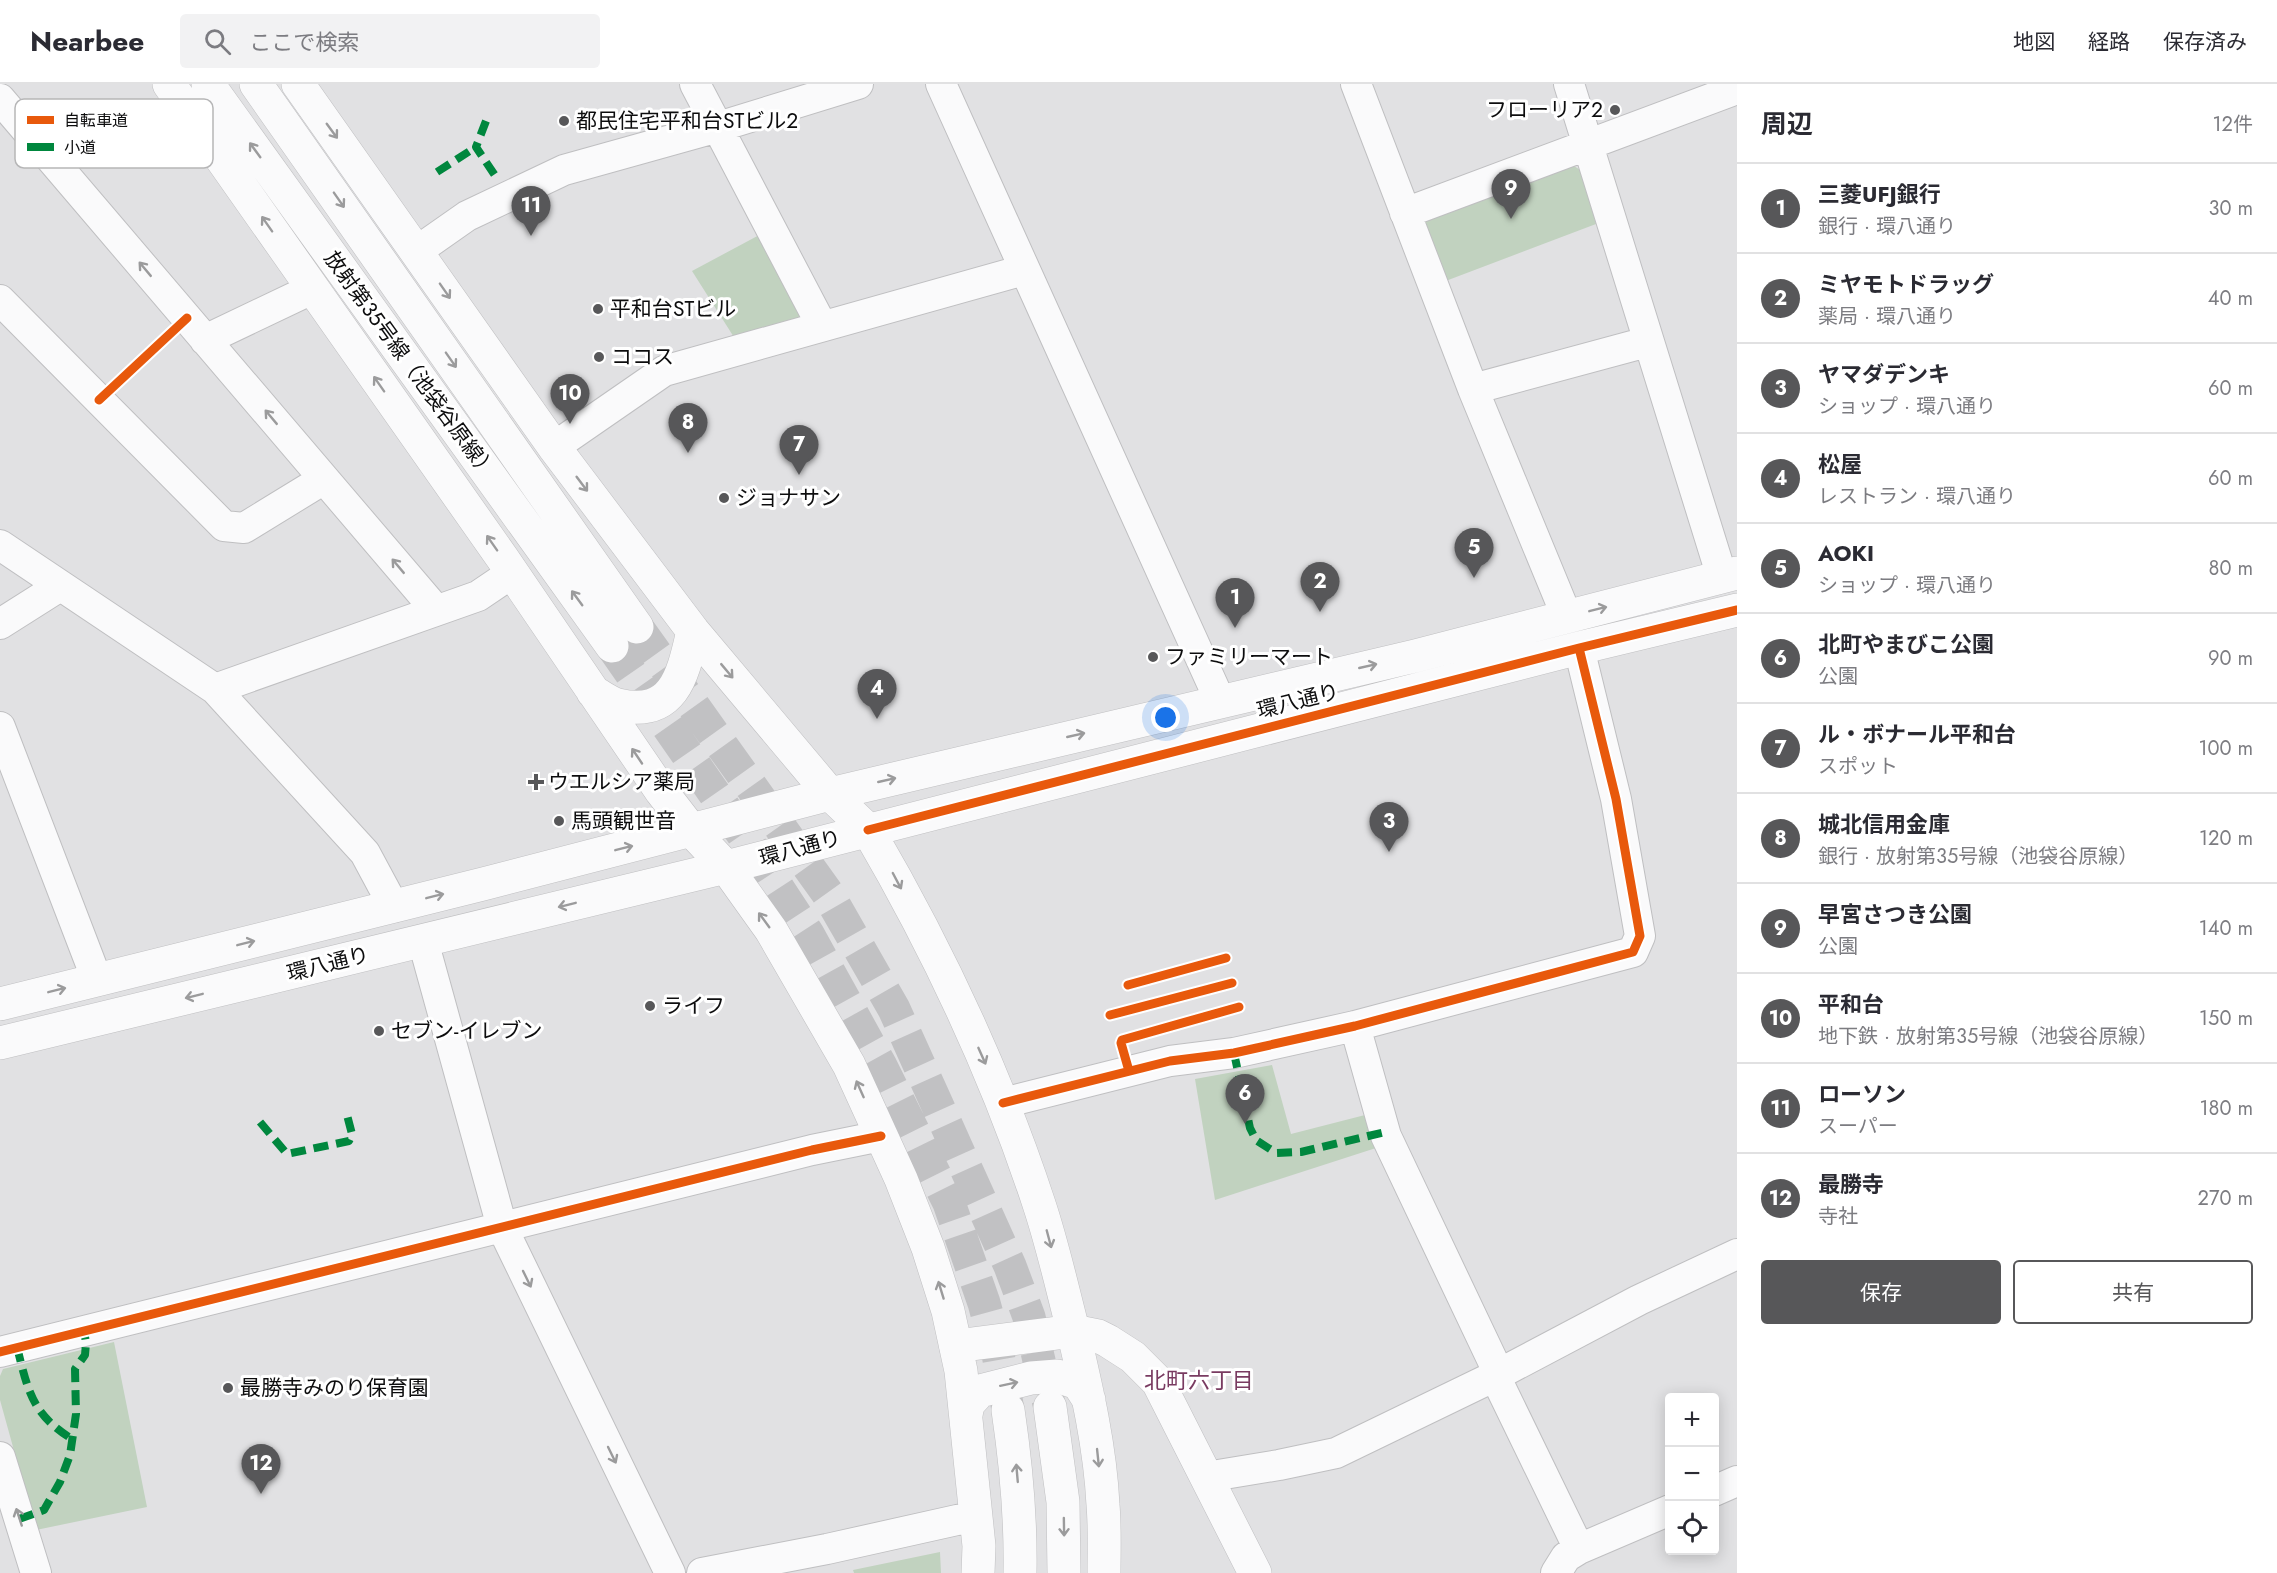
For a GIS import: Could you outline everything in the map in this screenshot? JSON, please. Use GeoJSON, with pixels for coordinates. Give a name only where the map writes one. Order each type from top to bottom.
{"type":"FeatureCollection","features":[{"type":"Feature","properties":{"kind":"main road"},"geometry":{"type":"LineString","coordinates":[[169,84],[179,99]]}},
{"type":"Feature","properties":{"kind":"main road","name":"放射第35号線（池袋谷原線）"},"geometry":{"type":"LineString","coordinates":[[208,84],[612,646]]}},
{"type":"Feature","properties":{"kind":"main road","name":"放射第35号線（池袋谷原線）"},"geometry":{"type":"LineString","coordinates":[[256,84],[637,627]]}},
{"type":"Feature","properties":{"kind":"main road"},"geometry":{"type":"LineString","coordinates":[[298,84],[554,447],[693,632],[830,794],[868,830],[894,875],[953,989],[1003,1104],[1040,1206],[1073,1331],[1096,1440],[1103,1505],[1104,1573]]}},
{"type":"Feature","properties":{"kind":"main road"},"geometry":{"type":"LineString","coordinates":[[213,147],[512,573],[661,791],[692,831],[726,867],[771,930],[849,1065],[928,1248],[948,1311],[961,1371],[979,1546],[978,1573]]}},
{"type":"Feature","properties":{"kind":"main road","name":"環八通り"},"geometry":{"type":"LineString","coordinates":[[0,1004],[394,907],[830,794],[1415,656],[1730,575]]}},
{"type":"Feature","properties":{"kind":"main road","name":"環八通り"},"geometry":{"type":"LineString","coordinates":[[0,1043],[726,867],[1579,648],[1737,610]]}},
{"type":"Feature","properties":{"kind":"main road"},"geometry":{"type":"LineString","coordinates":[[593,692],[617,705],[644,707],[659,704],[672,693],[684,670],[693,632]]}},
{"type":"Feature","properties":{"kind":"main road"},"geometry":{"type":"LineString","coordinates":[[956,1346],[1073,1331],[1098,1336],[1133,1357],[1158,1382],[1255,1573]]}},
{"type":"Feature","properties":{"kind":"main road"},"geometry":{"type":"LineString","coordinates":[[966,1415],[968,1404],[980,1391],[1031,1378],[1057,1376],[1068,1379],[1078,1383],[1089,1400]]}},
{"type":"Feature","properties":{"kind":"main road"},"geometry":{"type":"LineString","coordinates":[[1050,1407],[1063,1502],[1064,1573]]}},
{"type":"Feature","properties":{"kind":"main road"},"geometry":{"type":"LineString","coordinates":[[1008,1410],[1020,1520],[1020,1573]]}},
{"type":"Feature","properties":{"kind":"street"},"geometry":{"type":"LineString","coordinates":[[0,90],[8,84]]}},
{"type":"Feature","properties":{"kind":"street"},"geometry":{"type":"LineString","coordinates":[[695,84],[822,326]]}},
{"type":"Feature","properties":{"kind":"street"},"geometry":{"type":"LineString","coordinates":[[417,251],[467,216],[564,170],[718,127],[858,84]]}},
{"type":"Feature","properties":{"kind":"street"},"geometry":{"type":"LineString","coordinates":[[941,84],[1220,701]]}},
{"type":"Feature","properties":{"kind":"street"},"geometry":{"type":"LineString","coordinates":[[1356,84],[1473,389],[1567,616]]}},
{"type":"Feature","properties":{"kind":"street"},"geometry":{"type":"LineString","coordinates":[[1569,84],[1647,342],[1730,575]]}},
{"type":"Feature","properties":{"kind":"street"},"geometry":{"type":"LineString","coordinates":[[1405,213],[1737,89]]}},
{"type":"Feature","properties":{"kind":"street"},"geometry":{"type":"LineString","coordinates":[[0,99],[15,117]]}},
{"type":"Feature","properties":{"kind":"street"},"geometry":{"type":"LineString","coordinates":[[59,168],[435,610]]}},
{"type":"Feature","properties":{"kind":"street"},"geometry":{"type":"LineString","coordinates":[[554,447],[664,370],[1024,270]]}},
{"type":"Feature","properties":{"kind":"street"},"geometry":{"type":"LineString","coordinates":[[205,340],[312,289]]}},
{"type":"Feature","properties":{"kind":"street"},"geometry":{"type":"LineString","coordinates":[[0,300],[224,526],[244,528],[324,479]]}},
{"type":"Feature","properties":{"kind":"street"},"geometry":{"type":"LineString","coordinates":[[1473,389],[1647,342]]}},
{"type":"Feature","properties":{"kind":"street"},"geometry":{"type":"LineString","coordinates":[[0,545],[215,689],[365,853],[394,907]]}},
{"type":"Feature","properties":{"kind":"street"},"geometry":{"type":"LineString","coordinates":[[215,689],[478,596],[512,573]]}},
{"type":"Feature","properties":{"kind":"street"},"geometry":{"type":"LineString","coordinates":[[0,624],[60,586]]}},
{"type":"Feature","properties":{"kind":"street"},"geometry":{"type":"LineString","coordinates":[[1003,1104],[1170,1061],[1234,1053],[1356,1026],[1633,952],[1640,936],[1616,800],[1579,648]]}},
{"type":"Feature","properties":{"kind":"street"},"geometry":{"type":"LineString","coordinates":[[0,727],[97,980]]}},
{"type":"Feature","properties":{"kind":"street"},"geometry":{"type":"LineString","coordinates":[[423,940],[502,1227],[670,1573]]}},
{"type":"Feature","properties":{"kind":"street"},"geometry":{"type":"LineString","coordinates":[[1356,1026],[1386,1136],[1579,1549]]}},
{"type":"Feature","properties":{"kind":"street"},"geometry":{"type":"LineString","coordinates":[[0,1352],[812,1150],[881,1136]]}},
{"type":"Feature","properties":{"kind":"street"},"geometry":{"type":"LineString","coordinates":[[1206,1477],[1336,1453],[1497,1375],[1639,1300],[1737,1254]]}},
{"type":"Feature","properties":{"kind":"street"},"geometry":{"type":"LineString","coordinates":[[0,1457],[36,1573]]}},
{"type":"Feature","properties":{"kind":"street"},"geometry":{"type":"LineString","coordinates":[[1719,1489],[1737,1481]]}},
{"type":"Feature","properties":{"kind":"street"},"geometry":{"type":"LineString","coordinates":[[1556,1573],[1566,1557],[1579,1549],[1665,1512]]}},
{"type":"Feature","properties":{"kind":"street"},"geometry":{"type":"LineString","coordinates":[[702,1573],[976,1518]]}},
{"type":"Feature","properties":{"kind":"green space"},"geometry":{"type":"Polygon","coordinates":[[[1569,163],[1582,171],[1596,224],[1443,282],[1424,225],[1430,214],[1569,163]]]}},
{"type":"Feature","properties":{"kind":"green space"},"geometry":{"type":"Polygon","coordinates":[[[763,233],[809,316],[737,342],[692,271],[763,233]]]}},
{"type":"Feature","properties":{"kind":"green space"},"geometry":{"type":"Polygon","coordinates":[[[1272,1065],[1291,1134],[1365,1115],[1376,1148],[1215,1200],[1195,1079],[1272,1065]]]}},
{"type":"Feature","properties":{"kind":"green space"},"geometry":{"type":"Polygon","coordinates":[[[114,1342],[147,1507],[36,1530],[0,1400],[0,1376],[3,1369],[114,1342]]]}},
{"type":"Feature","properties":{"kind":"green space"},"geometry":{"type":"Polygon","coordinates":[[[940,1552],[941,1573],[854,1573],[853,1570],[940,1552]]]}},
{"type":"Feature","properties":{"kind":"tunnel"},"geometry":{"type":"LineString","coordinates":[[637,627],[828,894],[894,1009],[1010,1266],[1029,1317],[1049,1404]]}},
{"type":"Feature","properties":{"kind":"tunnel"},"geometry":{"type":"LineString","coordinates":[[612,646],[746,839],[808,934],[881,1066],[949,1203],[984,1303],[998,1354],[1008,1410]]}},
{"type":"Feature","properties":{"kind":"marked path"},"geometry":{"type":"LineString","coordinates":[[486,121],[476,147],[498,180]]}},
{"type":"Feature","properties":{"kind":"marked path"},"geometry":{"type":"LineString","coordinates":[[437,172],[476,147]]}},
{"type":"Feature","properties":{"kind":"marked path"},"geometry":{"type":"LineString","coordinates":[[1234,1053],[1250,1128],[1256,1140],[1276,1153],[1301,1152],[1385,1132]]}},
{"type":"Feature","properties":{"kind":"marked path"},"geometry":{"type":"LineString","coordinates":[[260,1122],[287,1154],[349,1141],[352,1134],[346,1111]]}},
{"type":"Feature","properties":{"kind":"marked path"},"geometry":{"type":"LineString","coordinates":[[19,1519],[44,1510],[60,1482],[70,1455],[76,1414],[75,1369],[85,1355],[84,1330]]}},
{"type":"Feature","properties":{"kind":"marked path"},"geometry":{"type":"LineString","coordinates":[[17,1347],[29,1389],[40,1411],[72,1439]]}},
{"type":"Feature","properties":{"kind":"cycle path"},"geometry":{"type":"LineString","coordinates":[[99,400],[187,318]]}},
{"type":"Feature","properties":{"kind":"cycle path"},"geometry":{"type":"LineString","coordinates":[[868,830],[1579,648],[1737,610]]}},
{"type":"Feature","properties":{"kind":"cycle path"},"geometry":{"type":"LineString","coordinates":[[1003,1103],[1170,1061],[1234,1053],[1355,1026],[1633,952],[1640,936],[1616,799],[1579,648]]}},
{"type":"Feature","properties":{"kind":"cycle path"},"geometry":{"type":"LineString","coordinates":[[1128,985],[1226,958]]}},
{"type":"Feature","properties":{"kind":"cycle path"},"geometry":{"type":"LineString","coordinates":[[1110,1015],[1232,983]]}},
{"type":"Feature","properties":{"kind":"cycle path"},"geometry":{"type":"LineString","coordinates":[[1129,1071],[1122,1040],[1239,1007]]}},
{"type":"Feature","properties":{"kind":"cycle path"},"geometry":{"type":"LineString","coordinates":[[0,1352],[812,1150],[881,1136]]}},
{"type":"Feature","properties":{"kind":"place","name":"フローリア2"},"geometry":{"type":"Point","coordinates":[1615,110]}},
{"type":"Feature","properties":{"kind":"place","name":"都民住宅平和台STビル2"},"geometry":{"type":"Point","coordinates":[564,121]}},
{"type":"Feature","properties":{"kind":"place","name":"早宮さつき公園"},"geometry":{"type":"Point","coordinates":[1511,219]}},
{"type":"Feature","properties":{"kind":"place","name":"ローソン"},"geometry":{"type":"Point","coordinates":[531,236]}},
{"type":"Feature","properties":{"kind":"place","name":"平和台STビル"},"geometry":{"type":"Point","coordinates":[598,309]}},
{"type":"Feature","properties":{"kind":"place","name":"ココス"},"geometry":{"type":"Point","coordinates":[599,357]}},
{"type":"Feature","properties":{"kind":"place","name":"平和台"},"geometry":{"type":"Point","coordinates":[570,424]}},
{"type":"Feature","properties":{"kind":"place","name":"城北信用金庫"},"geometry":{"type":"Point","coordinates":[688,453]}},
{"type":"Feature","properties":{"kind":"place","name":"ル・ボナール平和台"},"geometry":{"type":"Point","coordinates":[799,475]}},
{"type":"Feature","properties":{"kind":"place","name":"ジョナサン"},"geometry":{"type":"Point","coordinates":[724,498]}},
{"type":"Feature","properties":{"kind":"place","name":"AOKI"},"geometry":{"type":"Point","coordinates":[1474,578]}},
{"type":"Feature","properties":{"kind":"place","name":"ミヤモトドラッグ"},"geometry":{"type":"Point","coordinates":[1320,612]}},
{"type":"Feature","properties":{"kind":"place","name":"三菱UFJ銀行"},"geometry":{"type":"Point","coordinates":[1235,628]}},
{"type":"Feature","properties":{"kind":"place","name":"ファミリーマート"},"geometry":{"type":"Point","coordinates":[1153,657]}},
{"type":"Feature","properties":{"kind":"place","name":"松屋"},"geometry":{"type":"Point","coordinates":[877,719]}},
{"type":"Feature","properties":{"kind":"place","name":"ウエルシア薬局"},"geometry":{"type":"Point","coordinates":[536,782]}},
{"type":"Feature","properties":{"kind":"place","name":"馬頭観世音"},"geometry":{"type":"Point","coordinates":[559,821]}},
{"type":"Feature","properties":{"kind":"place","name":"ヤマダデンキ"},"geometry":{"type":"Point","coordinates":[1389,852]}},
{"type":"Feature","properties":{"kind":"place","name":"ライフ"},"geometry":{"type":"Point","coordinates":[650,1006]}},
{"type":"Feature","properties":{"kind":"place","name":"セブン-イレブン"},"geometry":{"type":"Point","coordinates":[379,1031]}},
{"type":"Feature","properties":{"kind":"place","name":"北町やまびこ公園"},"geometry":{"type":"Point","coordinates":[1245,1124]}},
{"type":"Feature","properties":{"kind":"place","name":"最勝寺みのり保育園"},"geometry":{"type":"Point","coordinates":[228,1388]}},
{"type":"Feature","properties":{"kind":"place","name":"最勝寺"},"geometry":{"type":"Point","coordinates":[261,1494]}},
{"type":"Feature","properties":{"kind":"district","name":"北町六丁目"},"geometry":{"type":"Point","coordinates":[1199,1380]}}]}
